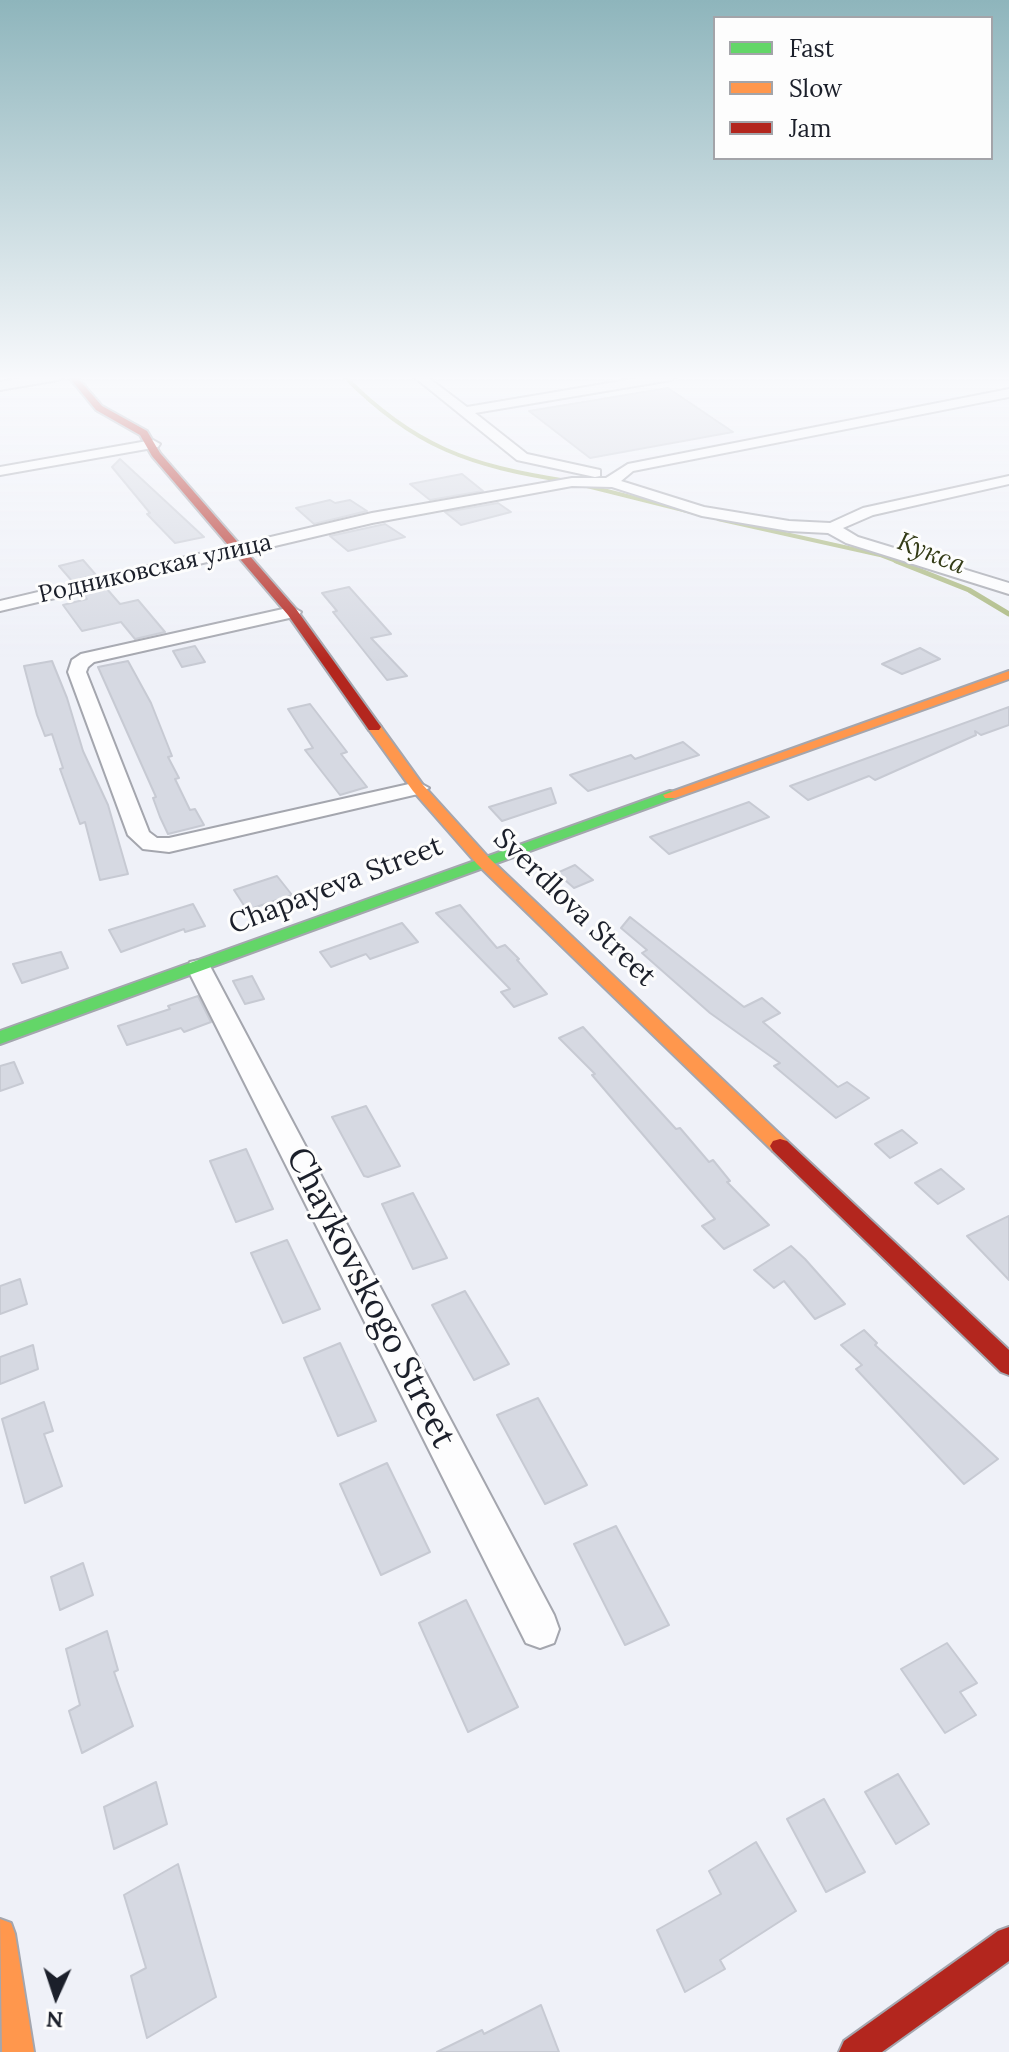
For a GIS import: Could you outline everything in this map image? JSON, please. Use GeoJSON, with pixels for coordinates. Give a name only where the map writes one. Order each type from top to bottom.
{"type":"FeatureCollection","features":[{"type":"Feature","properties":{"kind":"street","name":"Sverdlova Street"},"geometry":{"type":"LineString","coordinates":[[172,472],[292,612],[418,788],[483,861],[1009,1365]]}},
{"type":"Feature","properties":{"kind":"street"},"geometry":{"type":"LineString","coordinates":[[580,472],[702,511],[789,526],[831,528],[852,540],[1009,589]]}},
{"type":"Feature","properties":{"kind":"street"},"geometry":{"type":"LineString","coordinates":[[613,480],[623,472]]}},
{"type":"Feature","properties":{"kind":"street","name":"Родниковская улица"},"geometry":{"type":"LineString","coordinates":[[0,606],[372,518],[546,484],[613,480]]}},
{"type":"Feature","properties":{"kind":"street"},"geometry":{"type":"LineString","coordinates":[[831,528],[868,511],[1009,480]]}},
{"type":"Feature","properties":{"kind":"street"},"geometry":{"type":"LineString","coordinates":[[292,612],[88,658],[79,664],[77,672],[139,835],[151,844],[169,845],[418,788]]}},
{"type":"Feature","properties":{"kind":"street","name":"Chapayeva Street"},"geometry":{"type":"LineString","coordinates":[[0,1038],[199,968],[483,861],[1009,675]]}},
{"type":"Feature","properties":{"kind":"street","name":"Chaykovskogo Street"},"geometry":{"type":"LineString","coordinates":[[199,968],[540,1629]]}},
{"type":"Feature","properties":{"kind":"street"},"geometry":{"type":"LineString","coordinates":[[0,1934],[18,2052]]}},
{"type":"Feature","properties":{"kind":"street"},"geometry":{"type":"LineString","coordinates":[[855,2052],[1009,1942]]}},
{"type":"Feature","properties":{"kind":"building"},"geometry":{"type":"Polygon","coordinates":[[[116,472],[134,472],[204,537],[175,543],[147,514],[150,513],[116,472]]]}},
{"type":"Feature","properties":{"kind":"building"},"geometry":{"type":"Polygon","coordinates":[[[462,474],[483,491],[430,500],[410,484],[462,474]]]}},
{"type":"Feature","properties":{"kind":"building"},"geometry":{"type":"Polygon","coordinates":[[[330,500],[335,503],[350,500],[367,511],[314,524],[296,508],[330,500]]]}},
{"type":"Feature","properties":{"kind":"building"},"geometry":{"type":"Polygon","coordinates":[[[498,503],[511,512],[461,525],[445,512],[498,503]]]}},
{"type":"Feature","properties":{"kind":"building"},"geometry":{"type":"Polygon","coordinates":[[[385,524],[405,537],[348,551],[330,536],[385,524]]]}},
{"type":"Feature","properties":{"kind":"building"},"geometry":{"type":"Polygon","coordinates":[[[83,560],[96,575],[72,581],[59,566],[83,560]]]}},
{"type":"Feature","properties":{"kind":"building"},"geometry":{"type":"Polygon","coordinates":[[[349,587],[391,634],[371,638],[407,676],[387,680],[333,612],[337,611],[322,593],[349,587]]]}},
{"type":"Feature","properties":{"kind":"building"},"geometry":{"type":"Polygon","coordinates":[[[107,589],[120,604],[138,600],[165,632],[135,639],[121,622],[82,631],[63,605],[87,599],[83,594],[107,589]]]}},
{"type":"Feature","properties":{"kind":"building"},"geometry":{"type":"Polygon","coordinates":[[[195,646],[205,662],[182,667],[173,651],[195,646]]]}},
{"type":"Feature","properties":{"kind":"building"},"geometry":{"type":"Polygon","coordinates":[[[920,648],[940,659],[902,674],[882,664],[920,648]]]}},
{"type":"Feature","properties":{"kind":"building"},"geometry":{"type":"Polygon","coordinates":[[[52,661],[83,751],[108,805],[128,874],[100,880],[85,822],[80,824],[60,769],[63,768],[52,734],[45,736],[37,715],[24,666],[52,661]]]}},
{"type":"Feature","properties":{"kind":"building"},"geometry":{"type":"Polygon","coordinates":[[[128,661],[151,703],[172,756],[168,757],[179,778],[175,779],[190,810],[195,809],[204,825],[168,834],[160,817],[153,798],[156,797],[98,667],[128,661]]]}},
{"type":"Feature","properties":{"kind":"building"},"geometry":{"type":"Polygon","coordinates":[[[310,704],[347,752],[341,754],[367,787],[340,795],[305,750],[313,748],[288,709],[310,704]]]}},
{"type":"Feature","properties":{"kind":"building"},"geometry":{"type":"Polygon","coordinates":[[[1009,707],[1009,725],[981,735],[975,731],[976,735],[875,780],[869,776],[808,800],[790,786],[1009,707]]]}},
{"type":"Feature","properties":{"kind":"building"},"geometry":{"type":"Polygon","coordinates":[[[683,742],[699,755],[588,791],[570,775],[631,755],[635,759],[683,742]]]}},
{"type":"Feature","properties":{"kind":"building"},"geometry":{"type":"Polygon","coordinates":[[[551,788],[556,803],[502,821],[489,807],[551,788]]]}},
{"type":"Feature","properties":{"kind":"building"},"geometry":{"type":"Polygon","coordinates":[[[749,802],[769,817],[669,854],[650,837],[749,802]]]}},
{"type":"Feature","properties":{"kind":"building"},"geometry":{"type":"Polygon","coordinates":[[[575,865],[593,880],[574,888],[557,873],[575,865]]]}},
{"type":"Feature","properties":{"kind":"building"},"geometry":{"type":"Polygon","coordinates":[[[277,876],[292,895],[247,910],[234,890],[277,876]]]}},
{"type":"Feature","properties":{"kind":"building"},"geometry":{"type":"Polygon","coordinates":[[[193,904],[205,926],[185,932],[184,929],[121,952],[109,930],[193,904]]]}},
{"type":"Feature","properties":{"kind":"building"},"geometry":{"type":"Polygon","coordinates":[[[460,905],[497,948],[505,945],[519,959],[547,994],[514,1007],[501,992],[510,989],[436,913],[460,905]]]}},
{"type":"Feature","properties":{"kind":"building"},"geometry":{"type":"Polygon","coordinates":[[[630,917],[744,1007],[762,998],[780,1013],[763,1022],[838,1087],[847,1082],[869,1098],[836,1118],[774,1066],[780,1063],[710,1013],[642,953],[647,950],[621,928],[630,917]]]}},
{"type":"Feature","properties":{"kind":"building"},"geometry":{"type":"Polygon","coordinates":[[[402,923],[418,942],[370,959],[366,954],[331,967],[320,952],[402,923]]]}},
{"type":"Feature","properties":{"kind":"building"},"geometry":{"type":"Polygon","coordinates":[[[61,952],[68,968],[22,983],[13,964],[61,952]]]}},
{"type":"Feature","properties":{"kind":"building"},"geometry":{"type":"Polygon","coordinates":[[[252,976],[264,999],[245,1004],[233,981],[252,976]]]}},
{"type":"Feature","properties":{"kind":"building"},"geometry":{"type":"Polygon","coordinates":[[[198,996],[211,1022],[184,1032],[181,1028],[127,1045],[118,1026],[198,996]]]}},
{"type":"Feature","properties":{"kind":"building"},"geometry":{"type":"Polygon","coordinates":[[[583,1027],[676,1129],[680,1128],[709,1162],[713,1160],[730,1181],[727,1182],[769,1225],[724,1249],[702,1226],[715,1219],[592,1075],[595,1074],[559,1038],[583,1027]]]}},
{"type":"Feature","properties":{"kind":"building"},"geometry":{"type":"Polygon","coordinates":[[[14,1062],[23,1083],[0,1091],[0,1066],[14,1062]]]}},
{"type":"Feature","properties":{"kind":"building"},"geometry":{"type":"Polygon","coordinates":[[[366,1106],[400,1166],[368,1177],[364,1176],[332,1117],[366,1106]]]}},
{"type":"Feature","properties":{"kind":"building"},"geometry":{"type":"Polygon","coordinates":[[[902,1130],[917,1143],[890,1158],[875,1144],[902,1130]]]}},
{"type":"Feature","properties":{"kind":"building"},"geometry":{"type":"Polygon","coordinates":[[[246,1149],[273,1209],[236,1222],[210,1161],[246,1149]]]}},
{"type":"Feature","properties":{"kind":"building"},"geometry":{"type":"Polygon","coordinates":[[[941,1169],[964,1189],[938,1204],[915,1183],[941,1169]]]}},
{"type":"Feature","properties":{"kind":"building"},"geometry":{"type":"Polygon","coordinates":[[[413,1193],[447,1258],[413,1269],[382,1204],[413,1193]]]}},
{"type":"Feature","properties":{"kind":"building"},"geometry":{"type":"Polygon","coordinates":[[[1009,1216],[1009,1280],[967,1236],[1009,1216]]]}},
{"type":"Feature","properties":{"kind":"building"},"geometry":{"type":"Polygon","coordinates":[[[287,1240],[320,1309],[283,1323],[251,1253],[287,1240]]]}},
{"type":"Feature","properties":{"kind":"building"},"geometry":{"type":"Polygon","coordinates":[[[791,1246],[845,1304],[815,1319],[784,1281],[774,1288],[754,1270],[791,1246]]]}},
{"type":"Feature","properties":{"kind":"building"},"geometry":{"type":"Polygon","coordinates":[[[20,1279],[27,1304],[0,1314],[0,1286],[20,1279]]]}},
{"type":"Feature","properties":{"kind":"building"},"geometry":{"type":"Polygon","coordinates":[[[465,1291],[509,1364],[474,1380],[432,1305],[465,1291]]]}},
{"type":"Feature","properties":{"kind":"building"},"geometry":{"type":"Polygon","coordinates":[[[864,1330],[877,1343],[875,1345],[998,1459],[964,1484],[856,1369],[862,1365],[841,1345],[864,1330]]]}},
{"type":"Feature","properties":{"kind":"building"},"geometry":{"type":"Polygon","coordinates":[[[340,1343],[376,1421],[338,1436],[304,1358],[340,1343]]]}},
{"type":"Feature","properties":{"kind":"building"},"geometry":{"type":"Polygon","coordinates":[[[33,1345],[38,1369],[0,1384],[0,1357],[33,1345]]]}},
{"type":"Feature","properties":{"kind":"building"},"geometry":{"type":"Polygon","coordinates":[[[538,1398],[587,1485],[545,1504],[497,1415],[538,1398]]]}},
{"type":"Feature","properties":{"kind":"building"},"geometry":{"type":"Polygon","coordinates":[[[44,1402],[53,1431],[44,1434],[62,1486],[25,1503],[2,1419],[44,1402]]]}},
{"type":"Feature","properties":{"kind":"building"},"geometry":{"type":"Polygon","coordinates":[[[387,1463],[430,1552],[381,1575],[340,1484],[387,1463]]]}},
{"type":"Feature","properties":{"kind":"building"},"geometry":{"type":"Polygon","coordinates":[[[616,1526],[669,1625],[625,1645],[574,1544],[616,1526]]]}},
{"type":"Feature","properties":{"kind":"building"},"geometry":{"type":"Polygon","coordinates":[[[83,1563],[93,1595],[60,1610],[51,1577],[83,1563]]]}},
{"type":"Feature","properties":{"kind":"building"},"geometry":{"type":"Polygon","coordinates":[[[466,1600],[518,1707],[468,1732],[419,1623],[466,1600]]]}},
{"type":"Feature","properties":{"kind":"building"},"geometry":{"type":"Polygon","coordinates":[[[107,1631],[118,1670],[114,1672],[133,1726],[82,1753],[69,1711],[80,1705],[66,1649],[107,1631]]]}},
{"type":"Feature","properties":{"kind":"building"},"geometry":{"type":"Polygon","coordinates":[[[947,1643],[977,1683],[960,1692],[976,1715],[945,1733],[901,1669],[947,1643]]]}},
{"type":"Feature","properties":{"kind":"building"},"geometry":{"type":"Polygon","coordinates":[[[898,1774],[929,1824],[896,1844],[865,1792],[898,1774]]]}},
{"type":"Feature","properties":{"kind":"building"},"geometry":{"type":"Polygon","coordinates":[[[156,1782],[167,1824],[114,1849],[104,1807],[156,1782]]]}},
{"type":"Feature","properties":{"kind":"building"},"geometry":{"type":"Polygon","coordinates":[[[824,1799],[865,1872],[826,1892],[787,1819],[824,1799]]]}},
{"type":"Feature","properties":{"kind":"building"},"geometry":{"type":"Polygon","coordinates":[[[756,1842],[796,1911],[720,1960],[725,1969],[685,1992],[657,1930],[721,1894],[709,1871],[756,1842]]]}},
{"type":"Feature","properties":{"kind":"building"},"geometry":{"type":"Polygon","coordinates":[[[178,1864],[216,1997],[147,2038],[131,1976],[146,1968],[124,1895],[178,1864]]]}},
{"type":"Feature","properties":{"kind":"building"},"geometry":{"type":"Polygon","coordinates":[[[541,2005],[559,2052],[437,2052],[482,2030],[484,2034],[541,2005]]]}},
{"type":"Feature","properties":{"kind":"waterway","name":"Кукса"},"geometry":{"type":"LineString","coordinates":[[518,472],[567,481]]}},
{"type":"Feature","properties":{"kind":"waterway","name":"Кукса"},"geometry":{"type":"LineString","coordinates":[[583,485],[695,513]]}},
{"type":"Feature","properties":{"kind":"waterway","name":"Кукса"},"geometry":{"type":"LineString","coordinates":[[718,519],[880,555],[901,563]]}},
{"type":"Feature","properties":{"kind":"waterway","name":"Кукса"},"geometry":{"type":"LineString","coordinates":[[896,561],[969,590],[1009,614]]}},
{"type":"Feature","properties":{"kind":"traffic: fast"},"geometry":{"type":"LineString","coordinates":[[0,1038],[670,795]]}},
{"type":"Feature","properties":{"kind":"traffic: slow"},"geometry":{"type":"LineString","coordinates":[[670,795],[1009,675]]}},
{"type":"Feature","properties":{"kind":"traffic: slow"},"geometry":{"type":"LineString","coordinates":[[374,727],[418,788],[483,861],[780,1146]]}},
{"type":"Feature","properties":{"kind":"traffic: slow"},"geometry":{"type":"LineString","coordinates":[[0,1934],[18,2052]]}},
{"type":"Feature","properties":{"kind":"traffic: jam"},"geometry":{"type":"LineString","coordinates":[[171,472],[292,612],[374,727]]}},
{"type":"Feature","properties":{"kind":"traffic: jam"},"geometry":{"type":"LineString","coordinates":[[780,1146],[1009,1365]]}},
{"type":"Feature","properties":{"kind":"traffic: jam"},"geometry":{"type":"LineString","coordinates":[[855,2052],[1009,1942]]}}]}
